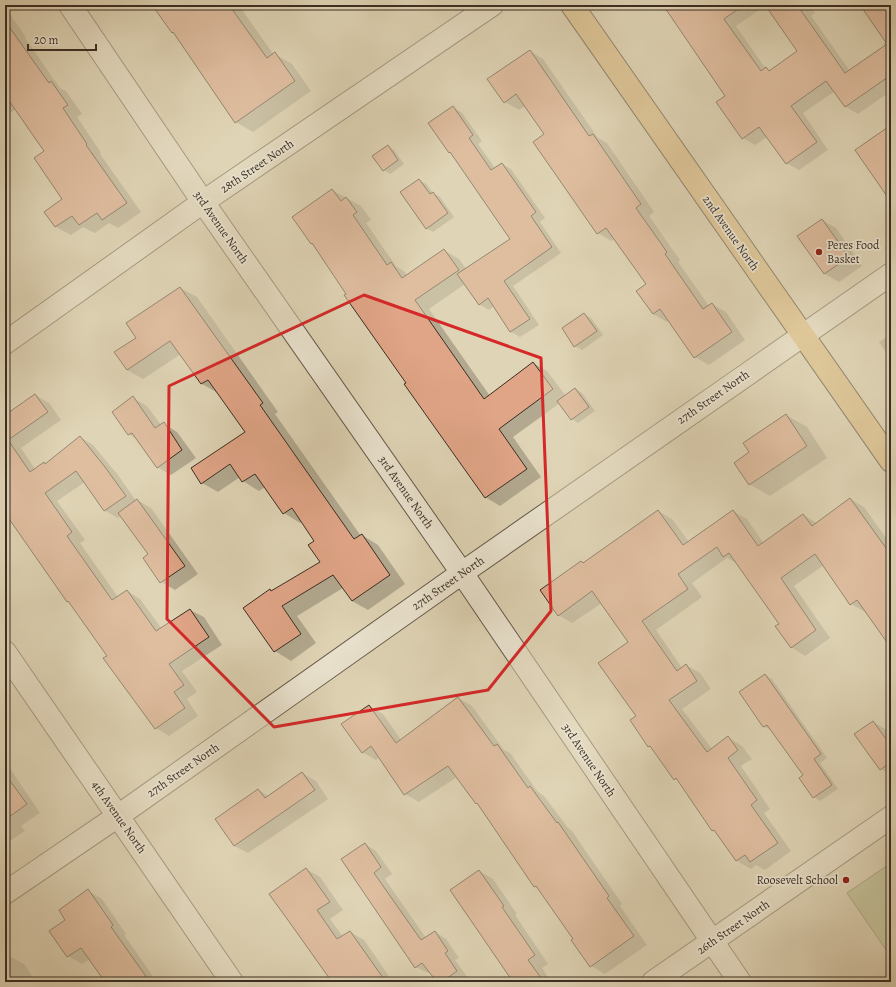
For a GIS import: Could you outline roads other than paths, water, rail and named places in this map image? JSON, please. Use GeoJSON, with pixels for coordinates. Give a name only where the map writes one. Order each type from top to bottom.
{"type":"FeatureCollection","features":[{"type":"Feature","properties":{"kind":"main road","name":"2nd Avenue North"},"geometry":{"type":"LineString","coordinates":[[572,5],[891,461]]}},
{"type":"Feature","properties":{"kind":"street","name":"3rd Avenue North"},"geometry":{"type":"LineString","coordinates":[[70,5],[204,202],[462,573],[740,982]]}},
{"type":"Feature","properties":{"kind":"street","name":"28th Street North"},"geometry":{"type":"LineString","coordinates":[[5,343],[204,202],[492,5]]}},
{"type":"Feature","properties":{"kind":"street","name":"27th Street North"},"geometry":{"type":"LineString","coordinates":[[5,893],[118,816],[462,573],[891,274]]}},
{"type":"Feature","properties":{"kind":"street","name":"4th Avenue North"},"geometry":{"type":"LineString","coordinates":[[5,652],[232,982]]}},
{"type":"Feature","properties":{"kind":"street","name":"26th Street North"},"geometry":{"type":"LineString","coordinates":[[653,982],[891,817]]}},
{"type":"Feature","properties":{"kind":"place","name":"Peres Food Basket"},"geometry":{"type":"Point","coordinates":[819,252]}},
{"type":"Feature","properties":{"kind":"place","name":"Roosevelt School"},"geometry":{"type":"Point","coordinates":[846,880]}}]}
